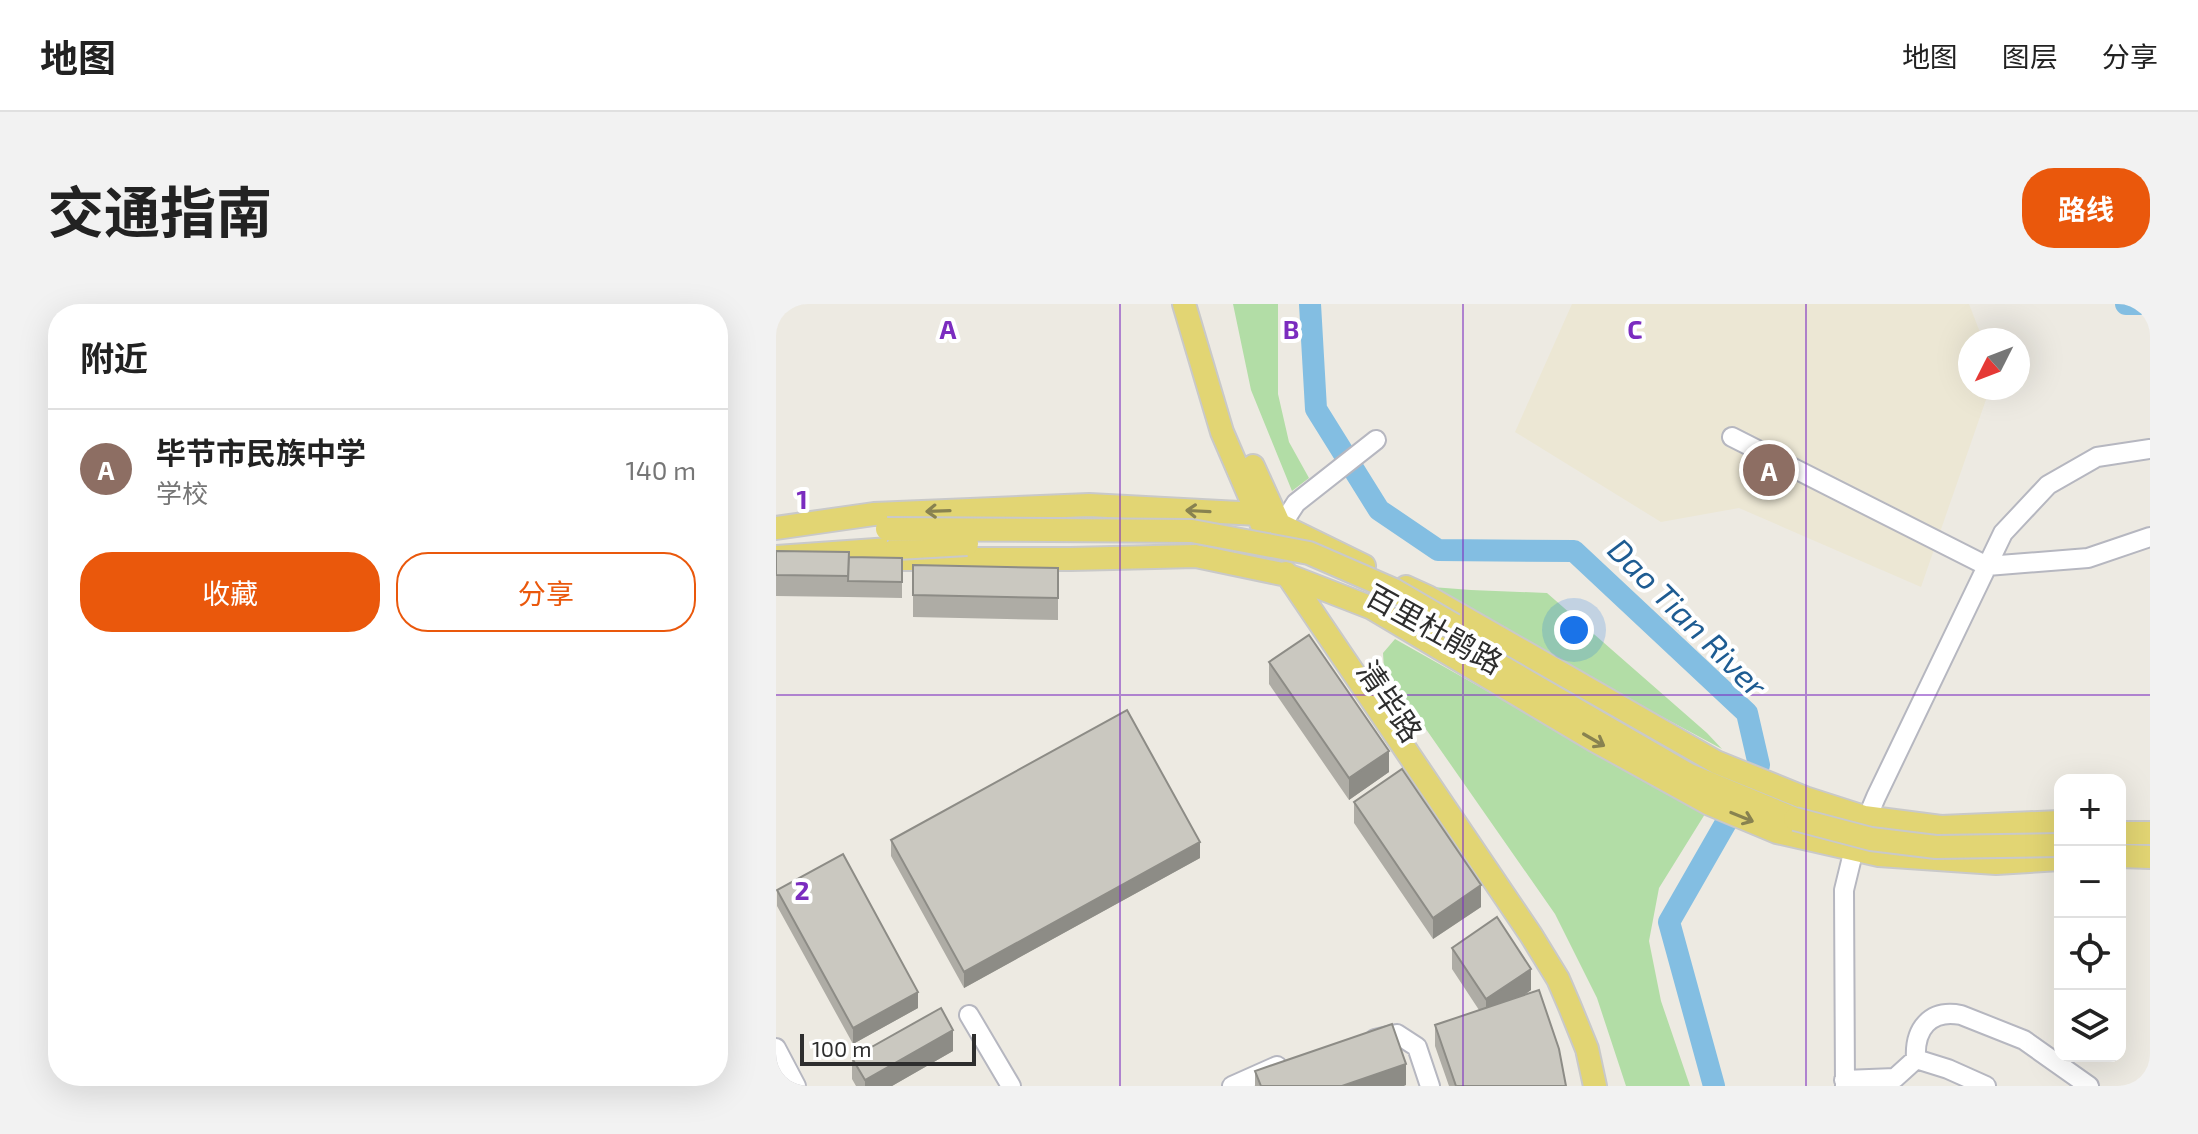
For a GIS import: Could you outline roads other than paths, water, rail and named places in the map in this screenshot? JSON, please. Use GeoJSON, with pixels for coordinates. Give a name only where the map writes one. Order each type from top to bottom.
{"type":"FeatureCollection","features":[{"type":"Feature","properties":{"kind":"main road"},"geometry":{"type":"LineString","coordinates":[[1192,306],[1222,432],[1280,565],[1558,979],[1587,1049],[1595,1086]]}},
{"type":"Feature","properties":{"kind":"main road","name":"清毕路"},"geometry":{"type":"LineString","coordinates":[[1192,306],[1235,428],[1281,526],[1292,558],[1519,893],[1564,968],[1591,1025],[1610,1086]]}},
{"type":"Feature","properties":{"kind":"main road"},"geometry":{"type":"LineString","coordinates":[[776,529],[874,514],[1089,505],[1258,514],[1428,597],[1716,762],[1805,798],[1865,821],[1941,827],[2054,822]]}},
{"type":"Feature","properties":{"kind":"main road","name":"百里杜鹃路"},"geometry":{"type":"LineString","coordinates":[[776,529],[953,544],[1188,544],[1264,555],[1381,595],[1689,775],[1795,819],[1871,839],[1936,847],[2054,845]]}},
{"type":"Feature","properties":{"kind":"main road","name":"百里杜鹃路"},"geometry":{"type":"LineString","coordinates":[[776,558],[892,539],[1192,531],[1309,553],[1394,590],[1700,764],[1808,808],[1926,835],[2054,834]]}},
{"type":"Feature","properties":{"kind":"main road"},"geometry":{"type":"LineString","coordinates":[[776,558],[1071,559],[1196,556],[1287,575],[1372,608],[1594,740],[1710,804],[1773,830],[1879,855],[1996,863],[2054,859]]}},
{"type":"Feature","properties":{"kind":"main road"},"geometry":{"type":"LineString","coordinates":[[2126,820],[2150,820]]}},
{"type":"Feature","properties":{"kind":"main road"},"geometry":{"type":"LineString","coordinates":[[2126,833],[2150,833]]}},
{"type":"Feature","properties":{"kind":"main road"},"geometry":{"type":"LineString","coordinates":[[2126,844],[2150,843]]}},
{"type":"Feature","properties":{"kind":"main road"},"geometry":{"type":"LineString","coordinates":[[2126,856],[2150,857]]}},
{"type":"Feature","properties":{"kind":"street"},"geometry":{"type":"LineString","coordinates":[[1732,437],[1987,566],[2088,558],[2150,537]]}},
{"type":"Feature","properties":{"kind":"street"},"geometry":{"type":"LineString","coordinates":[[1281,526],[1296,503],[1376,440]]}},
{"type":"Feature","properties":{"kind":"street"},"geometry":{"type":"LineString","coordinates":[[1916,1059],[1895,1078],[1844,1083],[1844,890],[1854,849],[2003,533],[2048,485],[2097,457],[2150,449]]}},
{"type":"Feature","properties":{"kind":"street"},"geometry":{"type":"LineString","coordinates":[[1916,1059],[1915,1046],[1925,1024],[1933,1018],[1952,1013],[2024,1040],[2089,1086]]}},
{"type":"Feature","properties":{"kind":"street"},"geometry":{"type":"LineString","coordinates":[[969,1015],[1011,1086]]}},
{"type":"Feature","properties":{"kind":"street"},"geometry":{"type":"LineString","coordinates":[[1355,1044],[1397,1034],[1417,1047],[1430,1086]]}},
{"type":"Feature","properties":{"kind":"street"},"geometry":{"type":"LineString","coordinates":[[776,1048],[796,1086]]}},
{"type":"Feature","properties":{"kind":"street"},"geometry":{"type":"LineString","coordinates":[[1232,1086],[1297,1057]]}},
{"type":"Feature","properties":{"kind":"street"},"geometry":{"type":"LineString","coordinates":[[1916,1059],[1986,1086]]}},
{"type":"Feature","properties":{"kind":"waterway","name":"Dao Tian River"},"geometry":{"type":"LineString","coordinates":[[1310,304],[1316,409],[1379,510],[1438,550],[1574,551],[1747,713],[1759,765],[1669,922],[1714,1086]]}},
{"type":"Feature","properties":{"kind":"waterway","name":"Dao Tian River"},"geometry":{"type":"LineString","coordinates":[[2126,304],[2142,304]]}},
{"type":"Feature","properties":{"kind":"place","name":"毕节市民族中学"},"geometry":{"type":"Point","coordinates":[1769,470]}}]}
